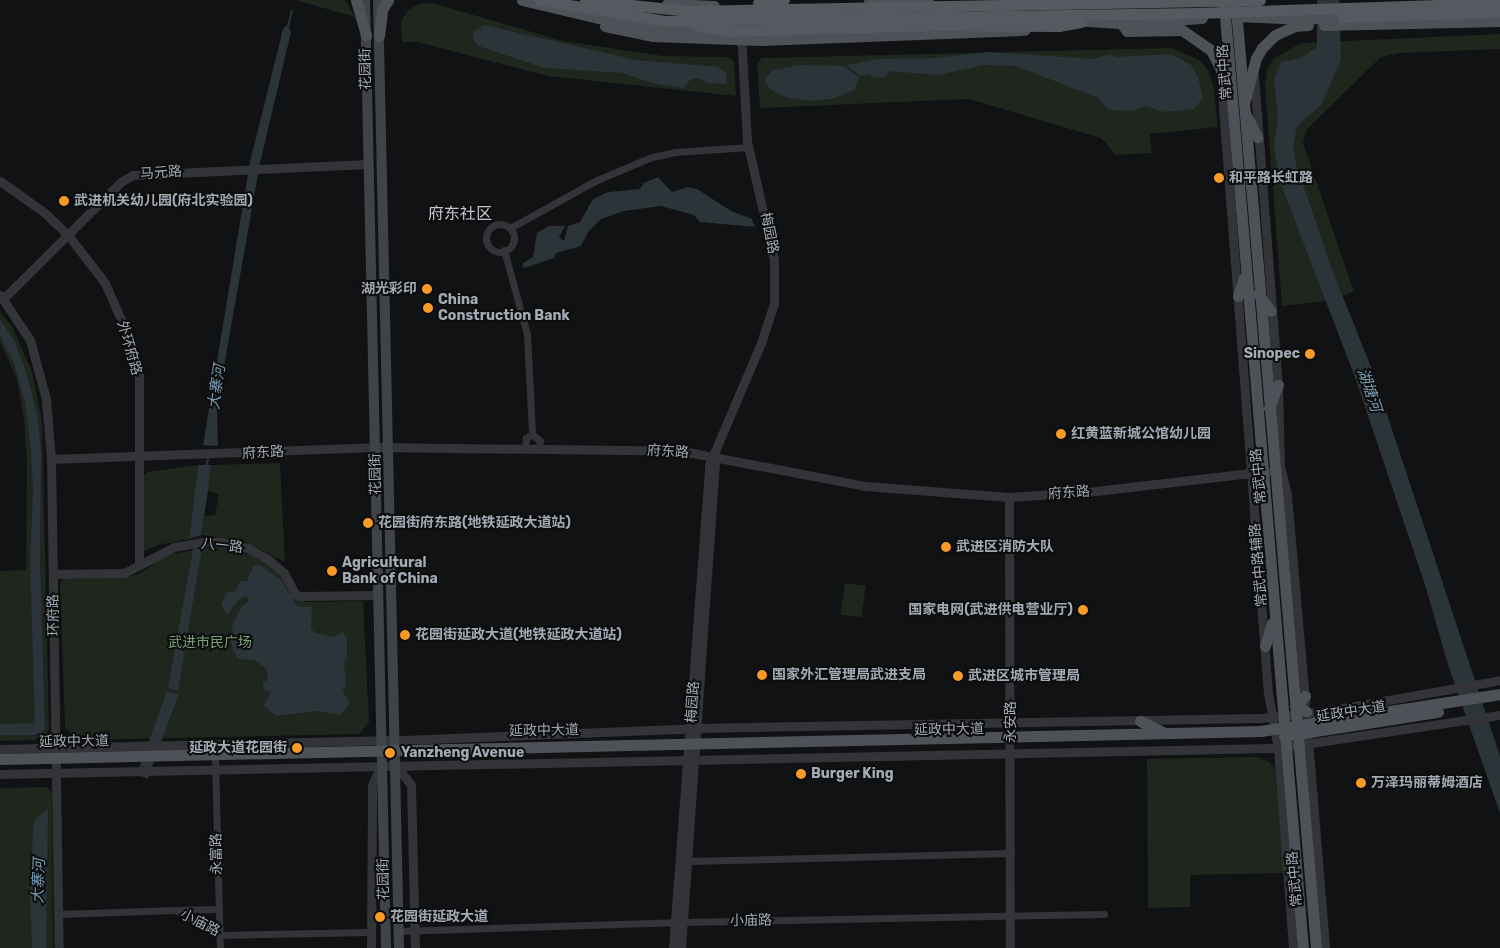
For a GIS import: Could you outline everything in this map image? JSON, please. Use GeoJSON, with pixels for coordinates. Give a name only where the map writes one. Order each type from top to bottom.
{"type":"FeatureCollection","features":[{"type":"Feature","properties":{"kind":"highway"},"geometry":{"type":"LineString","coordinates":[[540,0],[728,31],[940,25],[1059,26],[1081,22]]}},
{"type":"Feature","properties":{"kind":"highway"},"geometry":{"type":"LineString","coordinates":[[585,0],[688,11],[1260,0]]}},
{"type":"Feature","properties":{"kind":"highway"},"geometry":{"type":"LineString","coordinates":[[688,11],[784,0]]}},
{"type":"Feature","properties":{"kind":"highway"},"geometry":{"type":"LineString","coordinates":[[666,21],[1196,13],[1500,4]]}},
{"type":"Feature","properties":{"kind":"highway"},"geometry":{"type":"LineString","coordinates":[[1342,21],[1432,14],[1500,12]]}},
{"type":"Feature","properties":{"kind":"main road"},"geometry":{"type":"LineString","coordinates":[[356,0],[366,36]]}},
{"type":"Feature","properties":{"kind":"main road","name":"花园街"},"geometry":{"type":"LineString","coordinates":[[365,0],[386,948]]}},
{"type":"Feature","properties":{"kind":"main road","name":"花园街"},"geometry":{"type":"LineString","coordinates":[[378,0],[399,948]]}},
{"type":"Feature","properties":{"kind":"main road"},"geometry":{"type":"LineString","coordinates":[[379,36],[382,10],[388,0]]}},
{"type":"Feature","properties":{"kind":"main road"},"geometry":{"type":"LineString","coordinates":[[521,0],[598,18],[666,27],[962,21],[1121,23],[1231,17],[1342,21],[1500,21]]}},
{"type":"Feature","properties":{"kind":"main road"},"geometry":{"type":"LineString","coordinates":[[521,0],[605,26],[653,36],[741,39],[920,37],[1056,30],[1081,22]]}},
{"type":"Feature","properties":{"kind":"main road"},"geometry":{"type":"LineString","coordinates":[[619,0],[646,3],[928,0]]}},
{"type":"Feature","properties":{"kind":"main road"},"geometry":{"type":"LineString","coordinates":[[646,3],[683,0]]}},
{"type":"Feature","properties":{"kind":"main road"},"geometry":{"type":"LineString","coordinates":[[1224,0],[1231,17]]}},
{"type":"Feature","properties":{"kind":"main road","name":"常武中路"},"geometry":{"type":"LineString","coordinates":[[1236,0],[1231,17],[1229,89],[1246,274],[1305,746],[1316,948]]}},
{"type":"Feature","properties":{"kind":"main road"},"geometry":{"type":"LineString","coordinates":[[1342,21],[1355,13],[1500,4]]}},
{"type":"Feature","properties":{"kind":"main road","name":"常武中路"},"geometry":{"type":"LineString","coordinates":[[1231,17],[1243,108],[1268,412],[1271,467],[1276,717],[1281,742],[1300,905],[1303,948]]}},
{"type":"Feature","properties":{"kind":"main road"},"geometry":{"type":"LineString","coordinates":[[1257,137],[1243,108],[1262,48],[1275,35],[1313,20]]}},
{"type":"Feature","properties":{"kind":"main road"},"geometry":{"type":"LineString","coordinates":[[1121,23],[1128,31],[1182,30],[1211,50],[1220,62],[1229,89],[1224,122]]}},
{"type":"Feature","properties":{"kind":"main road"},"geometry":{"type":"LineString","coordinates":[[1238,296],[1246,274]]}},
{"type":"Feature","properties":{"kind":"main road"},"geometry":{"type":"LineString","coordinates":[[1258,294],[1271,311]]}},
{"type":"Feature","properties":{"kind":"main road"},"geometry":{"type":"LineString","coordinates":[[1268,412],[1278,385]]}},
{"type":"Feature","properties":{"kind":"main road"},"geometry":{"type":"LineString","coordinates":[[1265,646],[1274,617]]}},
{"type":"Feature","properties":{"kind":"main road","name":"延政中大道"},"geometry":{"type":"LineString","coordinates":[[381,753],[693,751],[1281,742],[1302,721],[1492,701],[1500,694]]}},
{"type":"Feature","properties":{"kind":"main road"},"geometry":{"type":"LineString","coordinates":[[1302,721],[1304,696]]}},
{"type":"Feature","properties":{"kind":"main road"},"geometry":{"type":"LineString","coordinates":[[1140,720],[1164,733]]}},
{"type":"Feature","properties":{"kind":"main road","name":"延政中大道"},"geometry":{"type":"LineString","coordinates":[[1011,745],[1164,733],[1281,742]]}},
{"type":"Feature","properties":{"kind":"main road"},"geometry":{"type":"LineString","coordinates":[[1279,768],[1281,742]]}},
{"type":"Feature","properties":{"kind":"main road"},"geometry":{"type":"LineString","coordinates":[[168,758],[381,753]]}},
{"type":"Feature","properties":{"kind":"main road"},"geometry":{"type":"LineString","coordinates":[[168,758],[215,764],[381,753]]}},
{"type":"Feature","properties":{"kind":"main road","name":"延政中大道"},"geometry":{"type":"LineString","coordinates":[[0,759],[168,758]]}},
{"type":"Feature","properties":{"kind":"main road","name":"延政中大道"},"geometry":{"type":"LineString","coordinates":[[0,765],[57,760]]}},
{"type":"Feature","properties":{"kind":"main road"},"geometry":{"type":"LineString","coordinates":[[1300,905],[1291,916],[1301,926]]}},
{"type":"Feature","properties":{"kind":"main road"},"geometry":{"type":"LineString","coordinates":[[1313,913],[1323,922],[1315,934]]}},
{"type":"Feature","properties":{"kind":"street","name":"梅园路"},"geometry":{"type":"LineString","coordinates":[[681,948],[679,922],[715,466],[712,456],[761,343],[774,303],[774,260],[749,147],[739,3]]}},
{"type":"Feature","properties":{"kind":"street","name":"常武中路辅路"},"geometry":{"type":"LineString","coordinates":[[1220,62],[1238,296],[1271,467],[1287,495],[1304,696]]}},
{"type":"Feature","properties":{"kind":"street","name":"常武中路辅路"},"geometry":{"type":"LineString","coordinates":[[1254,70],[1257,137],[1278,385],[1271,467],[1265,646],[1276,717]]}},
{"type":"Feature","properties":{"kind":"street"},"geometry":{"type":"LineString","coordinates":[[510,228],[597,180],[652,158],[675,152],[749,147]]}},
{"type":"Feature","properties":{"kind":"street","name":"马元路"},"geometry":{"type":"LineString","coordinates":[[2,296],[68,235],[122,181],[133,175],[368,164]]}},
{"type":"Feature","properties":{"kind":"street","name":"外环府路"},"geometry":{"type":"LineString","coordinates":[[0,181],[38,207],[68,235],[105,283],[122,322],[139,374],[139,564]]}},
{"type":"Feature","properties":{"kind":"street"},"geometry":{"type":"LineString","coordinates":[[504,250],[492,248],[486,236],[493,226],[502,224],[510,228]]}},
{"type":"Feature","properties":{"kind":"street"},"geometry":{"type":"LineString","coordinates":[[504,250],[513,241],[510,228]]}},
{"type":"Feature","properties":{"kind":"street"},"geometry":{"type":"LineString","coordinates":[[504,250],[526,334],[532,434],[540,441],[539,448]]}},
{"type":"Feature","properties":{"kind":"street","name":"环府路"},"geometry":{"type":"LineString","coordinates":[[2,296],[30,340],[40,369],[51,459],[59,948]]}},
{"type":"Feature","properties":{"kind":"street"},"geometry":{"type":"LineString","coordinates":[[525,448],[526,438],[532,434]]}},
{"type":"Feature","properties":{"kind":"street","name":"府东路"},"geometry":{"type":"LineString","coordinates":[[51,459],[216,455],[375,447],[682,451],[865,486],[1009,497],[1088,492],[1271,467]]}},
{"type":"Feature","properties":{"kind":"street","name":"永安路"},"geometry":{"type":"LineString","coordinates":[[1009,497],[1010,948]]}},
{"type":"Feature","properties":{"kind":"street","name":"八一路"},"geometry":{"type":"LineString","coordinates":[[53,574],[124,573],[139,564],[185,544],[201,542],[248,548],[284,573],[295,594],[300,596],[378,595]]}},
{"type":"Feature","properties":{"kind":"street"},"geometry":{"type":"LineString","coordinates":[[415,948],[410,785],[395,753],[695,728],[1276,717],[1302,721],[1500,680]]}},
{"type":"Feature","properties":{"kind":"street"},"geometry":{"type":"LineString","coordinates":[[1281,742],[1305,746],[1496,715]]}},
{"type":"Feature","properties":{"kind":"street"},"geometry":{"type":"LineString","coordinates":[[1305,746],[1325,948]]}},
{"type":"Feature","properties":{"kind":"street"},"geometry":{"type":"LineString","coordinates":[[0,749],[57,760],[168,758]]}},
{"type":"Feature","properties":{"kind":"street","name":"梅园路"},"geometry":{"type":"LineString","coordinates":[[673,948],[688,861],[693,751]]}},
{"type":"Feature","properties":{"kind":"street"},"geometry":{"type":"LineString","coordinates":[[371,948],[372,785],[381,753]]}},
{"type":"Feature","properties":{"kind":"street"},"geometry":{"type":"LineString","coordinates":[[0,774],[57,760]]}},
{"type":"Feature","properties":{"kind":"street","name":"永富路"},"geometry":{"type":"LineString","coordinates":[[215,764],[220,948]]}},
{"type":"Feature","properties":{"kind":"street"},"geometry":{"type":"LineString","coordinates":[[1279,768],[1293,948]]}},
{"type":"Feature","properties":{"kind":"street"},"geometry":{"type":"LineString","coordinates":[[688,861],[1011,853]]}},
{"type":"Feature","properties":{"kind":"street"},"geometry":{"type":"LineString","coordinates":[[175,910],[219,909]]}},
{"type":"Feature","properties":{"kind":"street","name":"小庙路"},"geometry":{"type":"LineString","coordinates":[[59,914],[175,910],[219,935],[371,932]]}},
{"type":"Feature","properties":{"kind":"street","name":"小庙路"},"geometry":{"type":"LineString","coordinates":[[398,931],[679,922],[1104,914]]}},
{"type":"Feature","properties":{"kind":"green space"},"geometry":{"type":"Polygon","coordinates":[[[297,0],[345,0],[355,17],[299,1],[297,0]]]}},
{"type":"Feature","properties":{"kind":"green space"},"geometry":{"type":"Polygon","coordinates":[[[432,3],[563,41],[663,56],[727,57],[734,61],[736,96],[548,76],[417,42],[402,42],[401,21],[408,10],[419,4],[432,3]]]}},
{"type":"Feature","properties":{"kind":"green space"},"geometry":{"type":"Polygon","coordinates":[[[1500,34],[1500,49],[1400,53],[1381,57],[1307,129],[1303,143],[1354,292],[1323,301],[1282,306],[1265,86],[1267,69],[1274,58],[1302,43],[1500,34]]]}},
{"type":"Feature","properties":{"kind":"green space"},"geometry":{"type":"Polygon","coordinates":[[[1172,48],[1199,60],[1208,70],[1213,84],[1218,127],[1150,134],[1152,153],[1116,155],[1101,138],[969,99],[760,108],[757,64],[762,58],[1172,48]]]}},
{"type":"Feature","properties":{"kind":"green space"},"geometry":{"type":"Polygon","coordinates":[[[0,312],[12,326],[32,372],[42,421],[49,730],[41,740],[0,741],[0,571],[26,570],[27,466],[24,418],[17,379],[0,342],[0,312]]]}},
{"type":"Feature","properties":{"kind":"green space"},"geometry":{"type":"Polygon","coordinates":[[[280,463],[285,562],[245,542],[201,535],[204,516],[215,515],[219,494],[208,491],[211,465],[280,463]]]}},
{"type":"Feature","properties":{"kind":"green space"},"geometry":{"type":"Polygon","coordinates":[[[198,465],[189,539],[158,545],[142,552],[142,478],[148,472],[198,465]]]}},
{"type":"Feature","properties":{"kind":"green space","name":"武进市民广场"},"geometry":{"type":"Polygon","coordinates":[[[217,546],[263,558],[275,565],[299,599],[306,602],[363,601],[369,722],[359,734],[78,740],[65,728],[60,582],[67,577],[128,577],[139,574],[167,555],[217,546]]]}},
{"type":"Feature","properties":{"kind":"green space"},"geometry":{"type":"Polygon","coordinates":[[[845,583],[866,586],[861,618],[841,615],[845,583]]]}},
{"type":"Feature","properties":{"kind":"green space"},"geometry":{"type":"Polygon","coordinates":[[[1257,757],[1268,761],[1277,771],[1286,873],[1190,875],[1190,907],[1148,908],[1147,759],[1257,757]]]}},
{"type":"Feature","properties":{"kind":"green space"},"geometry":{"type":"Polygon","coordinates":[[[46,787],[52,793],[53,948],[0,948],[0,788],[46,787]]]}},
{"type":"Feature","properties":{"kind":"water","name":"湖塘河"},"geometry":{"type":"Polygon","coordinates":[[[1317,0],[1339,0],[1341,60],[1321,105],[1297,126],[1293,147],[1296,164],[1331,267],[1373,372],[1500,756],[1500,813],[1449,668],[1426,588],[1356,380],[1279,179],[1274,145],[1278,119],[1274,79],[1281,62],[1301,58],[1317,47],[1317,0]]]}},
{"type":"Feature","properties":{"kind":"water"},"geometry":{"type":"Polygon","coordinates":[[[287,25],[291,32],[260,163],[217,406],[218,446],[203,445],[250,162],[283,29],[287,25]]]}},
{"type":"Feature","properties":{"kind":"water"},"geometry":{"type":"Polygon","coordinates":[[[484,25],[636,60],[718,67],[726,73],[727,84],[708,83],[698,78],[690,80],[684,88],[656,84],[622,73],[545,68],[478,46],[473,38],[474,32],[484,25]]]}},
{"type":"Feature","properties":{"kind":"water"},"geometry":{"type":"Polygon","coordinates":[[[989,52],[1093,59],[1110,54],[1116,57],[1171,54],[1191,65],[1198,77],[1203,98],[1194,109],[1164,112],[1146,106],[1132,111],[1109,110],[1098,98],[1016,66],[985,65],[938,75],[889,71],[886,77],[875,78],[869,74],[860,76],[847,65],[877,59],[935,58],[989,52]]]}},
{"type":"Feature","properties":{"kind":"water"},"geometry":{"type":"Polygon","coordinates":[[[801,65],[845,66],[859,78],[854,90],[832,99],[808,101],[788,98],[771,90],[766,83],[766,77],[773,70],[801,65]]]}},
{"type":"Feature","properties":{"kind":"water"},"geometry":{"type":"Polygon","coordinates":[[[658,177],[672,192],[688,187],[697,189],[731,211],[752,219],[755,227],[700,222],[694,215],[661,206],[624,211],[601,219],[588,232],[581,246],[556,253],[554,258],[524,268],[522,264],[533,257],[537,233],[549,226],[565,226],[559,237],[564,241],[568,226],[580,222],[593,199],[608,192],[640,189],[644,183],[658,177]]]}},
{"type":"Feature","properties":{"kind":"water"},"geometry":{"type":"Polygon","coordinates":[[[0,319],[15,342],[25,369],[37,413],[41,451],[40,562],[45,729],[39,735],[0,735],[0,724],[35,723],[30,561],[33,490],[31,450],[25,402],[14,364],[0,336],[0,319]]]}},
{"type":"Feature","properties":{"kind":"water"},"geometry":{"type":"Polygon","coordinates":[[[198,465],[211,465],[208,491],[201,535],[189,539],[198,465]]]}},
{"type":"Feature","properties":{"kind":"water"},"geometry":{"type":"Polygon","coordinates":[[[202,548],[178,691],[168,688],[193,549],[202,548]]]}},
{"type":"Feature","properties":{"kind":"water"},"geometry":{"type":"Polygon","coordinates":[[[258,564],[281,580],[297,606],[312,607],[311,628],[315,633],[333,637],[343,632],[347,639],[347,660],[344,662],[346,687],[342,690],[350,703],[341,715],[316,711],[277,716],[264,706],[271,692],[263,690],[263,682],[268,680],[266,668],[254,660],[238,659],[233,650],[230,637],[233,624],[242,606],[250,600],[246,596],[239,599],[227,615],[221,603],[228,592],[234,592],[241,581],[247,581],[253,566],[258,564]]]}},
{"type":"Feature","properties":{"kind":"water"},"geometry":{"type":"Polygon","coordinates":[[[167,691],[178,695],[148,779],[137,775],[167,691]]]}},
{"type":"Feature","properties":{"kind":"water"},"geometry":{"type":"Polygon","coordinates":[[[48,809],[46,948],[32,948],[30,897],[33,829],[35,819],[48,809]]]}},
{"type":"Feature","properties":{"kind":"waterway","name":"大寨河"},"geometry":{"type":"LineString","coordinates":[[288,27],[292,10]]}},
{"type":"Feature","properties":{"kind":"waterway","name":"大寨河"},"geometry":{"type":"LineString","coordinates":[[206,466],[209,456]]}},
{"type":"Feature","properties":{"kind":"place","name":"和平路长虹路"},"geometry":{"type":"Point","coordinates":[1219,178]}},
{"type":"Feature","properties":{"kind":"place","name":"武进机关幼儿园(府北实验园)"},"geometry":{"type":"Point","coordinates":[64,201]}},
{"type":"Feature","properties":{"kind":"place","name":"湖光彩印"},"geometry":{"type":"Point","coordinates":[427,289]}},
{"type":"Feature","properties":{"kind":"place","name":"China Construction Bank"},"geometry":{"type":"Point","coordinates":[428,308]}},
{"type":"Feature","properties":{"kind":"place","name":"Sinopec"},"geometry":{"type":"Point","coordinates":[1310,354]}},
{"type":"Feature","properties":{"kind":"place","name":"红黄蓝新城公馆幼儿园"},"geometry":{"type":"Point","coordinates":[1061,434]}},
{"type":"Feature","properties":{"kind":"place","name":"花园街府东路(地铁延政大道站)"},"geometry":{"type":"Point","coordinates":[368,523]}},
{"type":"Feature","properties":{"kind":"place","name":"武进区消防大队"},"geometry":{"type":"Point","coordinates":[946,547]}},
{"type":"Feature","properties":{"kind":"place","name":"Agricultural Bank of China"},"geometry":{"type":"Point","coordinates":[332,571]}},
{"type":"Feature","properties":{"kind":"place","name":"国家电网(武进供电营业厅)"},"geometry":{"type":"Point","coordinates":[1083,610]}},
{"type":"Feature","properties":{"kind":"place","name":"花园街延政大道(地铁延政大道站)"},"geometry":{"type":"Point","coordinates":[405,635]}},
{"type":"Feature","properties":{"kind":"place","name":"国家外汇管理局武进支局"},"geometry":{"type":"Point","coordinates":[762,675]}},
{"type":"Feature","properties":{"kind":"place","name":"武进区城市管理局"},"geometry":{"type":"Point","coordinates":[958,676]}},
{"type":"Feature","properties":{"kind":"place","name":"延政大道花园街"},"geometry":{"type":"Point","coordinates":[297,748]}},
{"type":"Feature","properties":{"kind":"place","name":"Yanzheng Avenue"},"geometry":{"type":"Point","coordinates":[390,753]}},
{"type":"Feature","properties":{"kind":"place","name":"Burger King"},"geometry":{"type":"Point","coordinates":[801,774]}},
{"type":"Feature","properties":{"kind":"place","name":"万泽玛丽蒂姆酒店"},"geometry":{"type":"Point","coordinates":[1361,783]}},
{"type":"Feature","properties":{"kind":"place","name":"花园街延政大道"},"geometry":{"type":"Point","coordinates":[380,917]}},
{"type":"Feature","properties":{"kind":"district","name":"府东社区"},"geometry":{"type":"Point","coordinates":[460,214]}}]}
